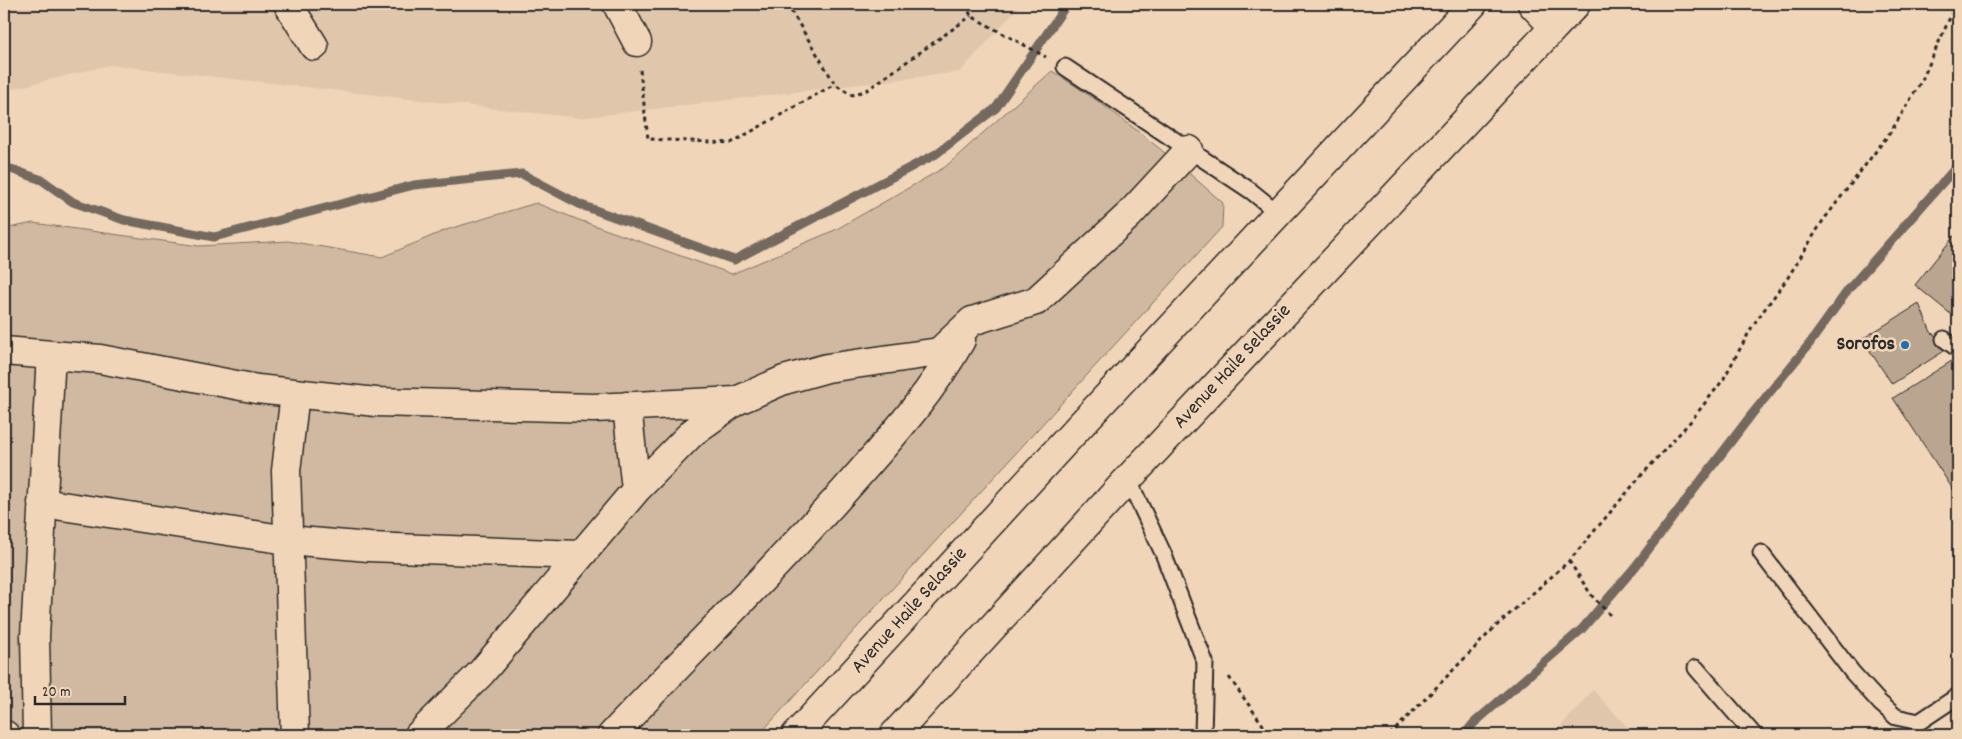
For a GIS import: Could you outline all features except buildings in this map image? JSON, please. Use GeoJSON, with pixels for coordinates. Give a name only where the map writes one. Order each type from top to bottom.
{"type":"FeatureCollection","features":[{"type":"Feature","properties":{"kind":"street"},"geometry":{"type":"LineString","coordinates":[[288,4],[314,46]]}},
{"type":"Feature","properties":{"kind":"street"},"geometry":{"type":"LineString","coordinates":[[617,4],[637,42]]}},
{"type":"Feature","properties":{"kind":"street","name":"Avenue Haile Selassie"},"geometry":{"type":"LineString","coordinates":[[796,735],[1473,4]]}},
{"type":"Feature","properties":{"kind":"street"},"geometry":{"type":"LineString","coordinates":[[1532,4],[1554,27]]}},
{"type":"Feature","properties":{"kind":"street","name":"Avenue Haile Selassie"},"geometry":{"type":"LineString","coordinates":[[894,735],[1128,479],[1576,4]]}},
{"type":"Feature","properties":{"kind":"street"},"geometry":{"type":"LineString","coordinates":[[418,735],[481,673],[636,490],[693,432],[736,402],[784,380],[827,368],[939,352],[972,322],[1036,300],[1129,216],[1189,150]]}},
{"type":"Feature","properties":{"kind":"street"},"geometry":{"type":"LineString","coordinates":[[612,735],[798,542],[905,422],[948,364],[972,322]]}},
{"type":"Feature","properties":{"kind":"street"},"geometry":{"type":"LineString","coordinates":[[4,351],[100,360],[257,389],[376,402],[594,408],[736,402]]}},
{"type":"Feature","properties":{"kind":"street"},"geometry":{"type":"LineString","coordinates":[[37,735],[36,636],[51,355]]}},
{"type":"Feature","properties":{"kind":"street"},"geometry":{"type":"LineString","coordinates":[[295,393],[286,472],[295,735]]}},
{"type":"Feature","properties":{"kind":"street"},"geometry":{"type":"LineString","coordinates":[[627,406],[636,490]]}},
{"type":"Feature","properties":{"kind":"street"},"geometry":{"type":"LineString","coordinates":[[42,503],[288,540],[369,547],[579,556]]}},
{"type":"Feature","properties":{"kind":"lane"},"geometry":{"type":"LineString","coordinates":[[1065,67],[1251,191],[1278,213]]}},
{"type":"Feature","properties":{"kind":"lane"},"geometry":{"type":"LineString","coordinates":[[1944,339],[1958,349]]}},
{"type":"Feature","properties":{"kind":"lane"},"geometry":{"type":"LineString","coordinates":[[1128,479],[1163,553],[1205,662],[1203,735]]}},
{"type":"Feature","properties":{"kind":"lane"},"geometry":{"type":"LineString","coordinates":[[1761,552],[1852,672],[1896,717],[1919,722],[1958,696]]}},
{"type":"Feature","properties":{"kind":"lane"},"geometry":{"type":"LineString","coordinates":[[1696,668],[1754,735]]}},
{"type":"Feature","properties":{"kind":"path"},"geometry":{"type":"LineString","coordinates":[[787,4],[835,84],[852,95],[867,90],[971,16]]}},
{"type":"Feature","properties":{"kind":"path"},"geometry":{"type":"LineString","coordinates":[[966,4],[971,16],[1065,67]]}},
{"type":"Feature","properties":{"kind":"path"},"geometry":{"type":"LineString","coordinates":[[1390,735],[1494,628],[1569,562],[1640,477],[1690,422],[1723,380],[1753,326],[1786,279],[1822,222],[1892,130],[1922,80],[1956,4]]}},
{"type":"Feature","properties":{"kind":"path"},"geometry":{"type":"LineString","coordinates":[[637,42],[648,138],[732,143],[835,84]]}},
{"type":"Feature","properties":{"kind":"path"},"geometry":{"type":"LineString","coordinates":[[1569,562],[1592,596],[1610,615]]}},
{"type":"Feature","properties":{"kind":"path"},"geometry":{"type":"LineString","coordinates":[[1225,671],[1270,735]]}},
{"type":"Feature","properties":{"kind":"shaded area"},"geometry":{"type":"Polygon","coordinates":[[[4,4],[1021,4],[960,72],[579,118],[110,65],[4,91],[4,4]]]}},
{"type":"Feature","properties":{"kind":"shaded area"},"geometry":{"type":"Polygon","coordinates":[[[1052,71],[1140,133],[1223,203],[1222,227],[759,735],[4,735],[4,229],[33,223],[199,246],[288,241],[382,257],[446,230],[536,203],[732,274],[835,230],[945,167],[1052,71]]]}},
{"type":"Feature","properties":{"kind":"shaded area"},"geometry":{"type":"Polygon","coordinates":[[[1593,690],[1635,735],[1553,735],[1593,690]]]}},
{"type":"Feature","properties":{"kind":"waterway"},"geometry":{"type":"LineString","coordinates":[[4,171],[11,169],[42,180],[73,202],[124,220],[214,237],[414,185],[522,174],[581,205],[734,260],[936,154],[996,108],[1067,4]]}},
{"type":"Feature","properties":{"kind":"waterway"},"geometry":{"type":"LineString","coordinates":[[1464,735],[1474,723],[1582,629],[1635,567],[1752,414],[1810,343],[1848,290],[1958,165]]}},
{"type":"Feature","properties":{"kind":"place","name":"Sorofos"},"geometry":{"type":"Point","coordinates":[1905,345]}}]}
